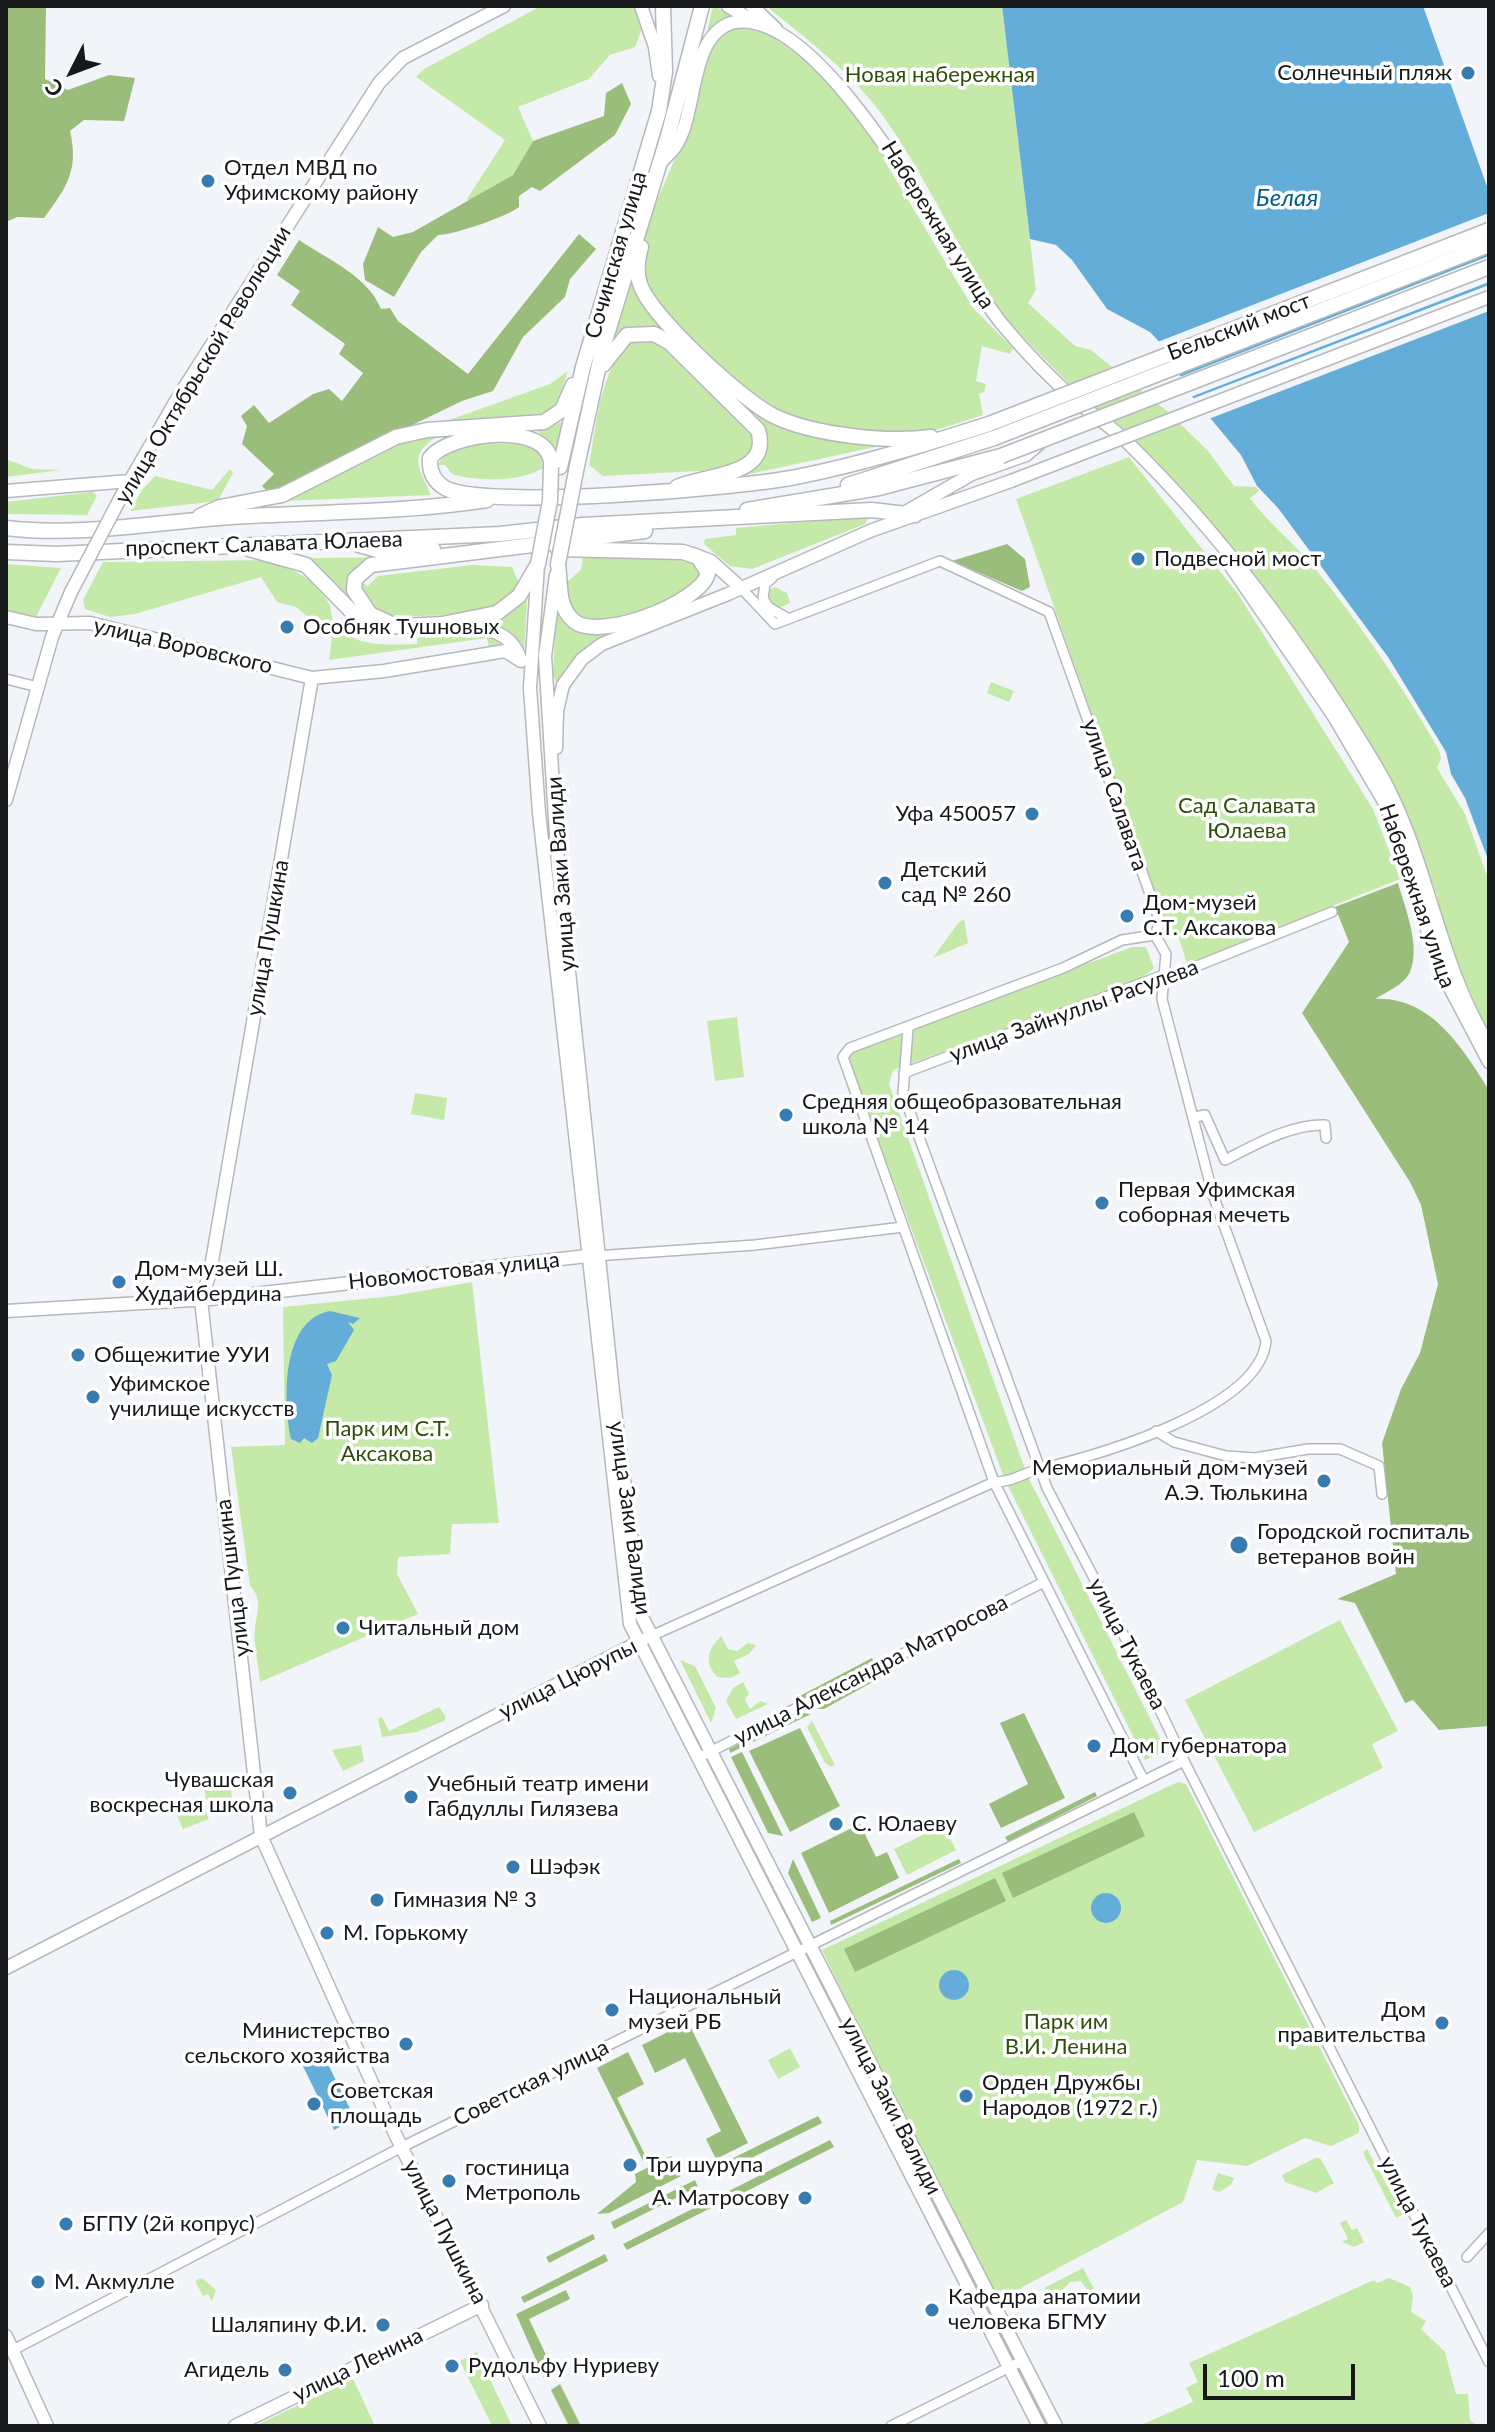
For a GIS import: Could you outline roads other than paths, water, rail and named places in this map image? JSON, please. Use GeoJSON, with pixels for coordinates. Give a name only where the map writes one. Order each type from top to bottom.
{"type":"FeatureCollection","features":[{"type":"Feature","properties":{"kind":"main road","name":"улица Октябрьской Революции"},"geometry":{"type":"LineString","coordinates":[[6,800],[57,624],[122,495],[177,399],[379,83],[403,58],[504,6]]}},
{"type":"Feature","properties":{"kind":"main road"},"geometry":{"type":"LineString","coordinates":[[641,6],[655,47],[663,90]]}},
{"type":"Feature","properties":{"kind":"main road","name":"Сочинская улица"},"geometry":{"type":"LineString","coordinates":[[532,583],[556,467],[663,90],[663,6]]}},
{"type":"Feature","properties":{"kind":"main road","name":"Сочинская улица"},"geometry":{"type":"LineString","coordinates":[[558,582],[558,564],[598,372],[660,163],[702,6]]}},
{"type":"Feature","properties":{"kind":"main road"},"geometry":{"type":"LineString","coordinates":[[728,6],[772,29]]}},
{"type":"Feature","properties":{"kind":"main road"},"geometry":{"type":"LineString","coordinates":[[752,6],[772,29]]}},
{"type":"Feature","properties":{"kind":"main road"},"geometry":{"type":"LineString","coordinates":[[660,163],[680,136],[711,36],[730,24],[743,21],[772,29]]}},
{"type":"Feature","properties":{"kind":"main road","name":"Набережная улица"},"geometry":{"type":"LineString","coordinates":[[772,29],[835,79],[867,114],[972,284],[1009,332],[1079,403],[1129,443],[1245,570],[1275,611],[1377,768],[1408,835],[1448,964],[1489,1045]]}},
{"type":"Feature","properties":{"kind":"main road"},"geometry":{"type":"LineString","coordinates":[[650,195],[650,214],[639,253],[639,282],[660,314],[744,397],[786,421],[865,436],[919,439],[991,431]]}},
{"type":"Feature","properties":{"kind":"main road","name":"Бельский мост"},"geometry":{"type":"LineString","coordinates":[[991,431],[1489,230]]}},
{"type":"Feature","properties":{"kind":"main road","name":"Бельский мост"},"geometry":{"type":"LineString","coordinates":[[991,431],[1489,245]]}},
{"type":"Feature","properties":{"kind":"main road","name":"Бельский мост"},"geometry":{"type":"LineString","coordinates":[[1002,460],[1045,439],[1489,267]]}},
{"type":"Feature","properties":{"kind":"main road"},"geometry":{"type":"LineString","coordinates":[[554,774],[560,698],[572,670],[582,659],[611,640],[741,588],[909,514],[1011,481],[1489,297]]}},
{"type":"Feature","properties":{"kind":"main road"},"geometry":{"type":"LineString","coordinates":[[598,372],[627,335],[654,334],[669,342],[758,430],[760,449],[751,464],[731,473],[697,478],[673,489]]}},
{"type":"Feature","properties":{"kind":"main road"},"geometry":{"type":"LineString","coordinates":[[193,520],[220,507],[282,495],[396,437],[427,430],[544,422],[562,410],[583,367]]}},
{"type":"Feature","properties":{"kind":"main road"},"geometry":{"type":"LineString","coordinates":[[392,624],[370,614],[354,590],[361,572],[383,562],[683,528],[709,518],[875,478],[991,431]]}},
{"type":"Feature","properties":{"kind":"main road"},"geometry":{"type":"LineString","coordinates":[[556,467],[549,451],[536,439],[523,436],[456,440],[446,443],[430,458],[431,474],[446,488],[499,498],[730,488],[802,476],[922,447],[964,432]]}},
{"type":"Feature","properties":{"kind":"main road"},"geometry":{"type":"LineString","coordinates":[[770,505],[879,488],[1002,460]]}},
{"type":"Feature","properties":{"kind":"main road"},"geometry":{"type":"LineString","coordinates":[[709,518],[872,510],[909,514],[945,488],[1002,460]]}},
{"type":"Feature","properties":{"kind":"main road"},"geometry":{"type":"LineString","coordinates":[[6,491],[130,481]]}},
{"type":"Feature","properties":{"kind":"main road","name":"проспект Салавата Юлаева"},"geometry":{"type":"LineString","coordinates":[[11,528],[81,530],[193,520],[436,508],[499,498]]}},
{"type":"Feature","properties":{"kind":"main road","name":"проспект Салавата Юлаева"},"geometry":{"type":"LineString","coordinates":[[6,552],[56,554],[347,541],[709,518]]}},
{"type":"Feature","properties":{"kind":"main road","name":"Набережная улица"},"geometry":{"type":"LineString","coordinates":[[1209,532],[1369,772],[1399,839],[1440,969],[1489,1062]]}},
{"type":"Feature","properties":{"kind":"main road"},"geometry":{"type":"LineString","coordinates":[[347,541],[381,551],[649,549],[691,554],[705,557],[741,588]]}},
{"type":"Feature","properties":{"kind":"main road"},"geometry":{"type":"LineString","coordinates":[[242,545],[257,553],[306,565],[358,618],[380,627],[392,624],[442,624],[500,633],[510,641],[521,661],[530,688]]}},
{"type":"Feature","properties":{"kind":"main road"},"geometry":{"type":"LineString","coordinates":[[558,582],[563,608],[574,622],[591,629],[606,629],[700,589],[706,581],[707,567],[691,554]]}},
{"type":"Feature","properties":{"kind":"main road"},"geometry":{"type":"LineString","coordinates":[[718,568],[743,576],[763,577]]}},
{"type":"Feature","properties":{"kind":"main road","name":"улица Заки Валиди"},"geometry":{"type":"LineString","coordinates":[[558,582],[545,656],[558,867],[594,1256]]}},
{"type":"Feature","properties":{"kind":"main road"},"geometry":{"type":"LineString","coordinates":[[442,624],[497,613],[532,583]]}},
{"type":"Feature","properties":{"kind":"main road","name":"улица Заки Валиди"},"geometry":{"type":"LineString","coordinates":[[532,583],[530,688],[539,813],[644,1640],[797,1952],[1039,2426]]}},
{"type":"Feature","properties":{"kind":"main road","name":"улица Воровского"},"geometry":{"type":"LineString","coordinates":[[6,617],[57,624],[90,623],[312,678],[384,671],[505,651],[521,661]]}},
{"type":"Feature","properties":{"kind":"main road","name":"улица Пушкина"},"geometry":{"type":"LineString","coordinates":[[312,678],[210,1273],[201,1300],[261,1836],[402,2147],[540,2426]]}},
{"type":"Feature","properties":{"kind":"main road","name":"Новомостовая улица"},"geometry":{"type":"LineString","coordinates":[[6,1311],[201,1300],[594,1256]]}},
{"type":"Feature","properties":{"kind":"main road","name":"улица Цюрупы"},"geometry":{"type":"LineString","coordinates":[[6,1968],[644,1640]]}},
{"type":"Feature","properties":{"kind":"main road","name":"улица Заки Валиди"},"geometry":{"type":"LineString","coordinates":[[703,1755],[810,1945],[1056,2426]]}},
{"type":"Feature","properties":{"kind":"main road","name":"улица Ленина"},"geometry":{"type":"LineString","coordinates":[[235,2426],[482,2305]]}},
{"type":"Feature","properties":{"kind":"main road"},"geometry":{"type":"LineString","coordinates":[[6,2336],[47,2426]]}},
{"type":"Feature","properties":{"kind":"street"},"geometry":{"type":"LineString","coordinates":[[787,618],[768,607],[762,590],[765,584],[798,561]]}},
{"type":"Feature","properties":{"kind":"street","name":"улица Салавата"},"geometry":{"type":"LineString","coordinates":[[741,588],[775,624],[940,561],[1049,612],[1160,922],[1155,935],[1166,954],[1161,976],[1162,999],[1213,1195],[1264,1329],[1265,1356]]}},
{"type":"Feature","properties":{"kind":"street"},"geometry":{"type":"LineString","coordinates":[[6,679],[38,687]]}},
{"type":"Feature","properties":{"kind":"street","name":"улица Зайнуллы Расулева"},"geometry":{"type":"LineString","coordinates":[[904,1073],[1161,976],[1177,974],[1332,912]]}},
{"type":"Feature","properties":{"kind":"street","name":"улица Зайнуллы Расулева"},"geometry":{"type":"LineString","coordinates":[[845,1052],[1122,940],[1155,935]]}},
{"type":"Feature","properties":{"kind":"street","name":"улица Тукаева"},"geometry":{"type":"LineString","coordinates":[[908,1029],[903,1093],[1038,1469],[1489,2362]]}},
{"type":"Feature","properties":{"kind":"street","name":"улица Тукаева"},"geometry":{"type":"LineString","coordinates":[[845,1052],[845,1065],[994,1482],[1144,1781]]}},
{"type":"Feature","properties":{"kind":"street"},"geometry":{"type":"LineString","coordinates":[[1195,1117],[1205,1115],[1225,1160],[1279,1134],[1315,1125],[1325,1125],[1326,1138]]}},
{"type":"Feature","properties":{"kind":"street","name":"Новомостовая улица"},"geometry":{"type":"LineString","coordinates":[[594,1256],[755,1245],[903,1227]]}},
{"type":"Feature","properties":{"kind":"street","name":"улица Цюрупы"},"geometry":{"type":"LineString","coordinates":[[644,1640],[994,1482],[1010,1482],[1038,1469],[1156,1431],[1204,1408],[1240,1385],[1265,1356]]}},
{"type":"Feature","properties":{"kind":"street"},"geometry":{"type":"LineString","coordinates":[[1156,1431],[1174,1442],[1242,1458],[1340,1449],[1379,1466],[1382,1494]]}},
{"type":"Feature","properties":{"kind":"street","name":"улица Александра Матросова"},"geometry":{"type":"LineString","coordinates":[[703,1755],[1044,1582]]}},
{"type":"Feature","properties":{"kind":"street","name":"Советская улица"},"geometry":{"type":"LineString","coordinates":[[13,2350],[402,2147],[1184,1761]]}},
{"type":"Feature","properties":{"kind":"street"},"geometry":{"type":"LineString","coordinates":[[1467,2257],[1489,2233]]}},
{"type":"Feature","properties":{"kind":"street"},"geometry":{"type":"LineString","coordinates":[[891,2426],[1022,2361]]}},
{"type":"Feature","properties":{"kind":"water","name":"Белая"},"geometry":{"type":"Polygon","coordinates":[[[1002,6],[1423,6],[1489,192],[1489,862],[1465,798],[1451,774],[1446,752],[1388,657],[1278,508],[1257,486],[1241,455],[1190,394],[1165,348],[1150,332],[1107,309],[1072,260],[1056,245],[1030,239],[1002,6]]]}},
{"type":"Feature","properties":{"kind":"water"},"geometry":{"type":"Polygon","coordinates":[[[330,1311],[360,1318],[353,1324],[348,1322],[354,1330],[336,1361],[327,1364],[332,1375],[318,1438],[312,1443],[304,1438],[300,1443],[291,1439],[288,1423],[289,1364],[302,1329],[314,1317],[330,1311]]]}},
{"type":"Feature","properties":{"kind":"water"},"geometry":{"type":"Polygon","coordinates":[[[1106,1893],[1117,1897],[1121,1908],[1117,1919],[1106,1923],[1095,1919],[1091,1908],[1095,1897],[1106,1893]]]}},
{"type":"Feature","properties":{"kind":"water"},"geometry":{"type":"Polygon","coordinates":[[[954,1970],[965,1974],[969,1985],[965,1996],[954,2000],[943,1996],[939,1985],[943,1974],[954,1970]]]}},
{"type":"Feature","properties":{"kind":"water"},"geometry":{"type":"Polygon","coordinates":[[[321,2050],[355,2119],[334,2130],[300,2060],[321,2050]]]}},
{"type":"Feature","properties":{"kind":"place","name":"Солнечный пляж"},"geometry":{"type":"Point","coordinates":[1468,73]}},
{"type":"Feature","properties":{"kind":"place","name":"Отдел МВД по Уфимскому району"},"geometry":{"type":"Point","coordinates":[208,181]}},
{"type":"Feature","properties":{"kind":"place","name":"Подвесной мост"},"geometry":{"type":"Point","coordinates":[1138,559]}},
{"type":"Feature","properties":{"kind":"place","name":"Особняк Тушновых"},"geometry":{"type":"Point","coordinates":[287,627]}},
{"type":"Feature","properties":{"kind":"place","name":"Уфа 450057"},"geometry":{"type":"Point","coordinates":[1032,814]}},
{"type":"Feature","properties":{"kind":"place","name":"Детский сад № 260"},"geometry":{"type":"Point","coordinates":[885,883]}},
{"type":"Feature","properties":{"kind":"place","name":"Дом-музей С.Т. Аксакова"},"geometry":{"type":"Point","coordinates":[1127,916]}},
{"type":"Feature","properties":{"kind":"place","name":"Средняя общеобразовательная школа № 14"},"geometry":{"type":"Point","coordinates":[786,1115]}},
{"type":"Feature","properties":{"kind":"place","name":"Первая Уфимская соборная мечеть"},"geometry":{"type":"Point","coordinates":[1102,1203]}},
{"type":"Feature","properties":{"kind":"place","name":"Дом-музей Ш. Худайбердина"},"geometry":{"type":"Point","coordinates":[119,1282]}},
{"type":"Feature","properties":{"kind":"place","name":"Общежитие УУИ"},"geometry":{"type":"Point","coordinates":[78,1355]}},
{"type":"Feature","properties":{"kind":"place","name":"Уфимское училище искусств"},"geometry":{"type":"Point","coordinates":[93,1397]}},
{"type":"Feature","properties":{"kind":"place","name":"Мемориальный дом-музей А.Э. Тюлькина"},"geometry":{"type":"Point","coordinates":[1324,1481]}},
{"type":"Feature","properties":{"kind":"place","name":"Городской госпиталь ветеранов войн"},"geometry":{"type":"Point","coordinates":[1239,1545]}},
{"type":"Feature","properties":{"kind":"place","name":"Читальный дом"},"geometry":{"type":"Point","coordinates":[343,1628]}},
{"type":"Feature","properties":{"kind":"place","name":"Дом губернатора"},"geometry":{"type":"Point","coordinates":[1094,1746]}},
{"type":"Feature","properties":{"kind":"place","name":"Чувашская воскресная школа"},"geometry":{"type":"Point","coordinates":[290,1793]}},
{"type":"Feature","properties":{"kind":"place","name":"Учебный театр имени Габдуллы Гилязева"},"geometry":{"type":"Point","coordinates":[411,1797]}},
{"type":"Feature","properties":{"kind":"place","name":"С. Юлаеву"},"geometry":{"type":"Point","coordinates":[836,1824]}},
{"type":"Feature","properties":{"kind":"place","name":"Шэфэк"},"geometry":{"type":"Point","coordinates":[513,1867]}},
{"type":"Feature","properties":{"kind":"place","name":"Гимназия № 3"},"geometry":{"type":"Point","coordinates":[377,1900]}},
{"type":"Feature","properties":{"kind":"place","name":"М. Горькому"},"geometry":{"type":"Point","coordinates":[327,1933]}},
{"type":"Feature","properties":{"kind":"place","name":"Национальный музей РБ"},"geometry":{"type":"Point","coordinates":[612,2010]}},
{"type":"Feature","properties":{"kind":"place","name":"Дом правительства"},"geometry":{"type":"Point","coordinates":[1442,2023]}},
{"type":"Feature","properties":{"kind":"place","name":"Министерство сельского хозяйства"},"geometry":{"type":"Point","coordinates":[406,2044]}},
{"type":"Feature","properties":{"kind":"place","name":"Орден Дружбы Народов (1972 г.)"},"geometry":{"type":"Point","coordinates":[966,2096]}},
{"type":"Feature","properties":{"kind":"place","name":"Советская площадь"},"geometry":{"type":"Point","coordinates":[314,2104]}},
{"type":"Feature","properties":{"kind":"place","name":"Три шурупа"},"geometry":{"type":"Point","coordinates":[630,2165]}},
{"type":"Feature","properties":{"kind":"place","name":"гостиница Метрополь"},"geometry":{"type":"Point","coordinates":[449,2181]}},
{"type":"Feature","properties":{"kind":"place","name":"А. Матросову"},"geometry":{"type":"Point","coordinates":[805,2198]}},
{"type":"Feature","properties":{"kind":"place","name":"БГПУ (2й копрус)"},"geometry":{"type":"Point","coordinates":[66,2224]}},
{"type":"Feature","properties":{"kind":"place","name":"М. Акмулле"},"geometry":{"type":"Point","coordinates":[38,2282]}},
{"type":"Feature","properties":{"kind":"place","name":"Кафедра анатомии человека БГМУ"},"geometry":{"type":"Point","coordinates":[932,2310]}},
{"type":"Feature","properties":{"kind":"place","name":"Шаляпину Ф.И."},"geometry":{"type":"Point","coordinates":[383,2325]}},
{"type":"Feature","properties":{"kind":"place","name":"Рудольфу Нуриеву"},"geometry":{"type":"Point","coordinates":[452,2366]}},
{"type":"Feature","properties":{"kind":"place","name":"Агидель"},"geometry":{"type":"Point","coordinates":[285,2370]}},
{"type":"Feature","properties":{"kind":"park label","name":"Новая набережная"},"geometry":{"type":"Point","coordinates":[940,75]}},
{"type":"Feature","properties":{"kind":"park label","name":"Сад Салавата Юлаева"},"geometry":{"type":"Point","coordinates":[1247,818]}},
{"type":"Feature","properties":{"kind":"park label","name":"Парк им С.Т. Аксакова"},"geometry":{"type":"Point","coordinates":[387,1442]}},
{"type":"Feature","properties":{"kind":"park label","name":"Парк им В.И. Ленина"},"geometry":{"type":"Point","coordinates":[1066,2034]}}]}
